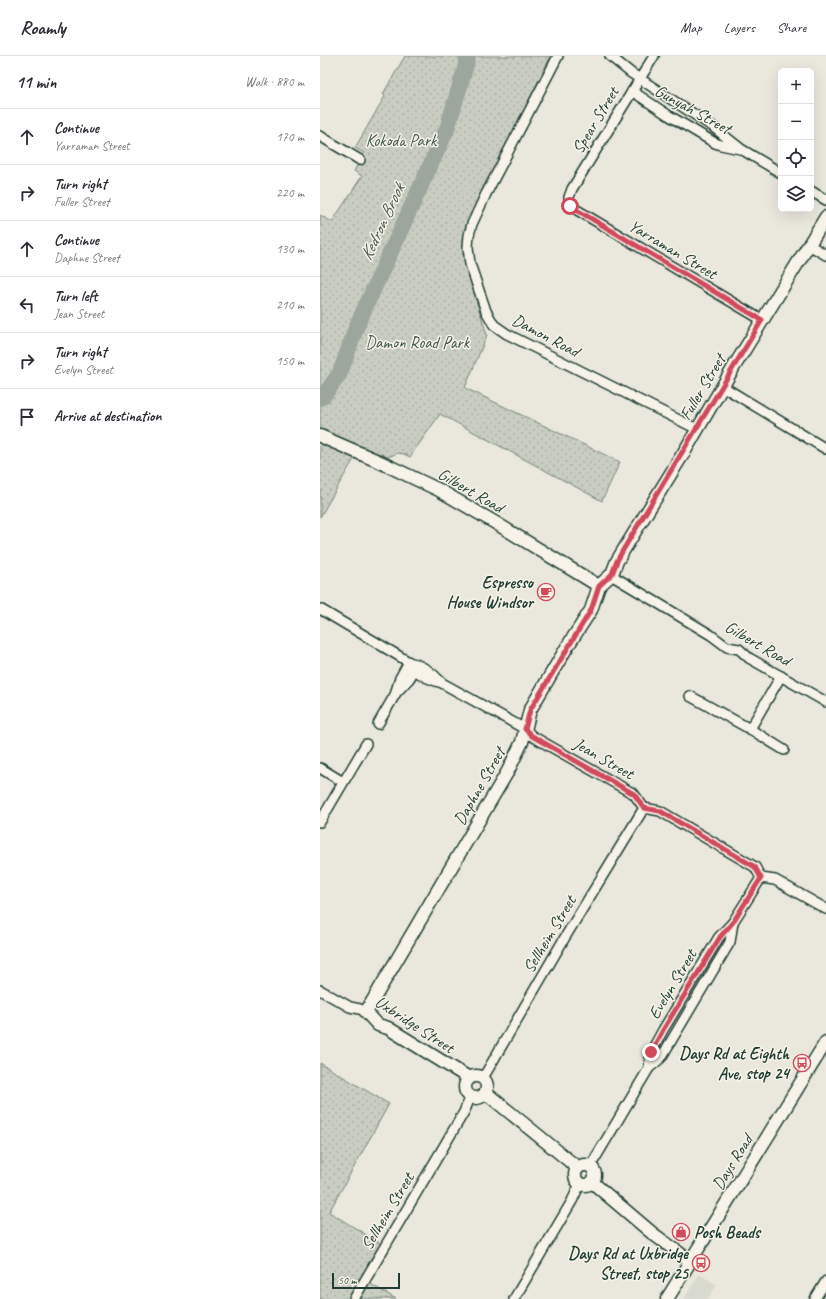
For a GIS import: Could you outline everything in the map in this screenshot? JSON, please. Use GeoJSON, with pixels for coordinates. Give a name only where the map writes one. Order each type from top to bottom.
{"type":"FeatureCollection","features":[{"type":"Feature","properties":{"kind":"street","name":"Damon Road"},"geometry":{"type":"LineString","coordinates":[[558,56],[486,194],[472,224],[468,247],[470,264],[486,311],[494,325],[507,334],[697,429]]}},
{"type":"Feature","properties":{"kind":"street","name":"Gunyah Street"},"geometry":{"type":"LineString","coordinates":[[610,56],[629,72],[712,126],[742,149],[778,171]]}},
{"type":"Feature","properties":{"kind":"street","name":"Spear Street"},"geometry":{"type":"LineString","coordinates":[[569,203],[569,197],[572,189],[654,56]]}},
{"type":"Feature","properties":{"kind":"street","name":"Gunyah Street"},"geometry":{"type":"LineString","coordinates":[[632,91],[715,143],[742,149]]}},
{"type":"Feature","properties":{"kind":"street"},"geometry":{"type":"LineString","coordinates":[[320,136],[360,160]]}},
{"type":"Feature","properties":{"kind":"street"},"geometry":{"type":"LineString","coordinates":[[814,193],[826,200]]}},
{"type":"Feature","properties":{"kind":"street","name":"Yarraman Street"},"geometry":{"type":"LineString","coordinates":[[569,203],[577,210],[762,320]]}},
{"type":"Feature","properties":{"kind":"street","name":"Fuller Street"},"geometry":{"type":"LineString","coordinates":[[611,575],[621,554],[722,386],[826,218]]}},
{"type":"Feature","properties":{"kind":"street"},"geometry":{"type":"LineString","coordinates":[[809,245],[826,255]]}},
{"type":"Feature","properties":{"kind":"street"},"geometry":{"type":"LineString","coordinates":[[722,386],[826,449]]}},
{"type":"Feature","properties":{"kind":"street","name":"Gilbert Road"},"geometry":{"type":"LineString","coordinates":[[320,436],[439,490],[599,586]]}},
{"type":"Feature","properties":{"kind":"street","name":"Daphne Street"},"geometry":{"type":"LineString","coordinates":[[366,1012],[501,783],[522,742],[530,710],[591,610],[599,586],[611,575]]}},
{"type":"Feature","properties":{"kind":"street","name":"Gilbert Road"},"geometry":{"type":"LineString","coordinates":[[611,575],[711,635],[724,645],[739,649],[748,657],[826,702]]}},
{"type":"Feature","properties":{"kind":"street","name":"Jean Street"},"geometry":{"type":"LineString","coordinates":[[320,609],[414,665],[428,679],[442,683],[525,729],[532,736],[634,794],[644,808]]}},
{"type":"Feature","properties":{"kind":"street"},"geometry":{"type":"LineString","coordinates":[[378,724],[396,692],[409,679],[414,665]]}},
{"type":"Feature","properties":{"kind":"street"},"geometry":{"type":"LineString","coordinates":[[750,729],[781,676]]}},
{"type":"Feature","properties":{"kind":"street"},"geometry":{"type":"LineString","coordinates":[[690,696],[750,729],[784,750]]}},
{"type":"Feature","properties":{"kind":"street"},"geometry":{"type":"LineString","coordinates":[[320,822],[366,744]]}},
{"type":"Feature","properties":{"kind":"street"},"geometry":{"type":"LineString","coordinates":[[320,768],[344,782]]}},
{"type":"Feature","properties":{"kind":"street"},"geometry":{"type":"LineString","coordinates":[[644,808],[660,811],[755,867],[761,878],[775,880],[826,909]]}},
{"type":"Feature","properties":{"kind":"street","name":"Sellheim Street"},"geometry":{"type":"LineString","coordinates":[[483,1078],[564,939],[644,808]]}},
{"type":"Feature","properties":{"kind":"street","name":"Evelyn Street"},"geometry":{"type":"LineString","coordinates":[[649,1068],[651,1052],[663,1030],[720,937],[733,922],[761,878]]}},
{"type":"Feature","properties":{"kind":"street","name":"Evelyn Street"},"geometry":{"type":"LineString","coordinates":[[590,1166],[649,1068],[661,1058],[730,942],[733,922]]}},
{"type":"Feature","properties":{"kind":"street","name":"Uxbridge Street"},"geometry":{"type":"LineString","coordinates":[[320,990],[350,1007],[366,1012],[378,1024],[388,1028],[469,1078]]}},
{"type":"Feature","properties":{"kind":"street","name":"Days Road"},"geometry":{"type":"LineString","coordinates":[[667,1299],[826,1042]]}},
{"type":"Feature","properties":{"kind":"street"},"geometry":{"type":"LineString","coordinates":[[476,1075],[483,1078],[488,1085],[486,1093],[479,1098],[471,1096],[467,1093],[465,1088],[466,1082],[469,1078],[476,1075]]}},
{"type":"Feature","properties":{"kind":"street"},"geometry":{"type":"LineString","coordinates":[[486,1093],[578,1168]]}},
{"type":"Feature","properties":{"kind":"street","name":"Sellheim Street"},"geometry":{"type":"LineString","coordinates":[[354,1299],[464,1112],[471,1096]]}},
{"type":"Feature","properties":{"kind":"street"},"geometry":{"type":"LineString","coordinates":[[514,1299],[572,1201],[586,1183],[594,1178],[595,1174],[590,1166],[584,1165],[578,1168],[575,1172],[577,1181],[586,1183],[690,1261]]}},
{"type":"Feature","properties":{"kind":"street"},"geometry":{"type":"LineString","coordinates":[[815,1299],[826,1281]]}},
{"type":"Feature","properties":{"kind":"shaded area"},"geometry":{"type":"Polygon","coordinates":[[[699,1274],[717,1285],[708,1299],[684,1299],[699,1274]]]}},
{"type":"Feature","properties":{"kind":"green space","name":"Damon Road Park"},"geometry":{"type":"Polygon","coordinates":[[[405,56],[551,56],[463,232],[465,264],[487,335],[465,388],[620,462],[602,501],[440,414],[410,457],[398,453],[388,457],[361,447],[320,517],[320,215],[332,222],[362,176],[354,171],[364,153],[355,148],[385,96],[383,94],[405,56]]]}},
{"type":"Feature","properties":{"kind":"green space"},"geometry":{"type":"Polygon","coordinates":[[[320,1063],[389,1104],[329,1212],[383,1245],[362,1279],[396,1299],[320,1299],[320,1063]]]}},
{"type":"Feature","properties":{"kind":"waterway","name":"Kedron Brook"},"geometry":{"type":"LineString","coordinates":[[320,398],[325,394],[340,373],[358,323],[447,129],[468,56]]}},
{"type":"Feature","properties":{"kind":"place","name":"Espresso House Windsor"},"geometry":{"type":"Point","coordinates":[546,592]}},
{"type":"Feature","properties":{"kind":"place","name":"Days Rd at Eighth Ave, stop 24"},"geometry":{"type":"Point","coordinates":[802,1063]}},
{"type":"Feature","properties":{"kind":"place","name":"Posh Beads"},"geometry":{"type":"Point","coordinates":[681,1232]}},
{"type":"Feature","properties":{"kind":"place","name":"Days Rd at Uxbridge Street, stop 25"},"geometry":{"type":"Point","coordinates":[701,1263]}},
{"type":"Feature","properties":{"kind":"route"},"geometry":{"type":"LineString","coordinates":[[570,206],[762,320],[686,449],[623,550],[613,572],[600,584],[591,610],[567,647],[530,710],[525,729],[532,736],[634,794],[644,808],[660,811],[755,867],[761,878],[751,896],[733,922],[720,937],[651,1052]]}},
{"type":"Feature","properties":{"kind":"park label","name":"Kokoda Park"},"geometry":{"type":"Point","coordinates":[401,140]}}]}
